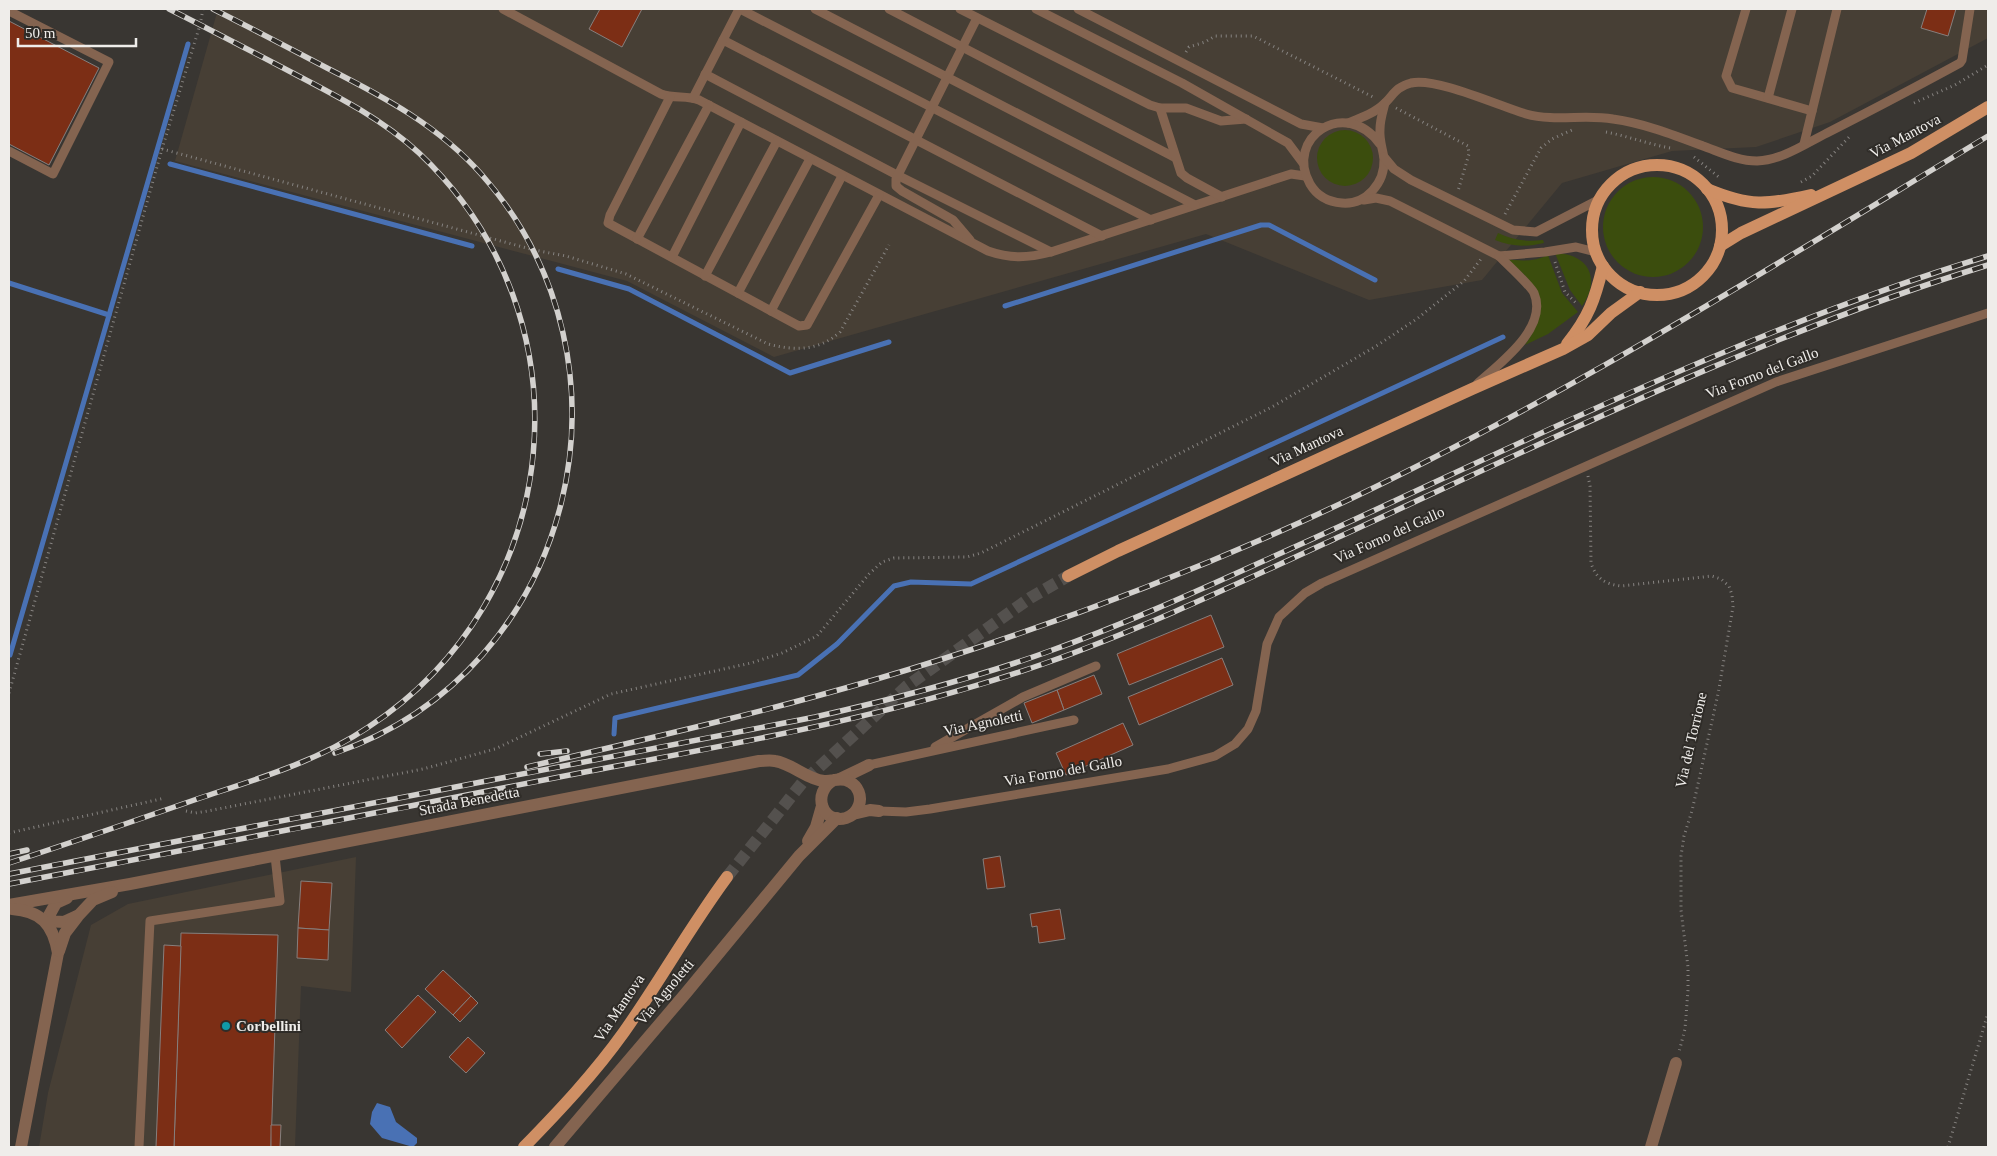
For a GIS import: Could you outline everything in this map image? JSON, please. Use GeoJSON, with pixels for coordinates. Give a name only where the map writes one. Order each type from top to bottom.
{"type":"FeatureCollection","features":[{"type":"Feature","properties":{"kind":"main road","name":"Via Mantova"},"geometry":{"type":"LineString","coordinates":[[1720,246],[1741,233],[1911,153],[1988,107]]}},
{"type":"Feature","properties":{"kind":"main road","name":"Via Mantova"},"geometry":{"type":"LineString","coordinates":[[1651,165],[1676,168],[1698,180],[1707,189],[1716,201],[1722,231],[1720,246],[1715,259],[1707,272],[1696,282],[1683,289],[1669,293],[1654,294],[1640,292],[1620,282],[1603,266],[1596,252],[1592,225],[1600,199],[1616,179],[1627,172],[1651,165]]}},
{"type":"Feature","properties":{"kind":"main road","name":"Via Mantova"},"geometry":{"type":"LineString","coordinates":[[1707,189],[1732,199],[1767,204],[1835,190]]}},
{"type":"Feature","properties":{"kind":"main road","name":"Via Mantova"},"geometry":{"type":"LineString","coordinates":[[1563,349],[1588,316],[1598,288],[1603,266]]}},
{"type":"Feature","properties":{"kind":"main road","name":"Via Mantova"},"geometry":{"type":"LineString","coordinates":[[1068,576],[1118,550],[1563,349],[1588,336],[1611,313],[1640,292]]}},
{"type":"Feature","properties":{"kind":"main road","name":"Via Mantova"},"geometry":{"type":"LineString","coordinates":[[524,1147],[568,1102],[598,1067],[652,989],[691,926],[727,877]]}},
{"type":"Feature","properties":{"kind":"street","name":"Strada Benedetta"},"geometry":{"type":"LineString","coordinates":[[9,907],[759,762],[774,760],[812,778],[825,782],[837,780]]}},
{"type":"Feature","properties":{"kind":"street"},"geometry":{"type":"LineString","coordinates":[[855,786],[868,765]]}},
{"type":"Feature","properties":{"kind":"street","name":"Via Agnoletti"},"geometry":{"type":"LineString","coordinates":[[799,856],[816,827],[824,787],[868,765]]}},
{"type":"Feature","properties":{"kind":"street"},"geometry":{"type":"LineString","coordinates":[[812,778],[821,803],[828,814],[837,818],[843,818],[853,814],[860,800],[858,790],[851,782],[837,780]]}},
{"type":"Feature","properties":{"kind":"street","name":"Via Forno del Gallo"},"geometry":{"type":"LineString","coordinates":[[860,800],[879,811]]}},
{"type":"Feature","properties":{"kind":"street","name":"Via Forno del Gallo"},"geometry":{"type":"LineString","coordinates":[[853,814],[870,810],[879,811]]}},
{"type":"Feature","properties":{"kind":"street","name":"Via Agnoletti"},"geometry":{"type":"LineString","coordinates":[[555,1147],[799,856],[837,818]]}},
{"type":"Feature","properties":{"kind":"street","name":"Strada Benedetta"},"geometry":{"type":"LineString","coordinates":[[21,1147],[58,953],[65,933],[93,900],[130,884]]}},
{"type":"Feature","properties":{"kind":"street","name":"Strada Benedetta"},"geometry":{"type":"LineString","coordinates":[[46,921],[56,903],[81,892]]}},
{"type":"Feature","properties":{"kind":"street","name":"Strada Benedetta"},"geometry":{"type":"LineString","coordinates":[[9,907],[26,910],[46,921],[56,936],[58,953]]}},
{"type":"Feature","properties":{"kind":"street"},"geometry":{"type":"LineString","coordinates":[[46,921],[64,922],[78,916]]}},
{"type":"Feature","properties":{"kind":"street"},"geometry":{"type":"LineString","coordinates":[[1651,1147],[1676,1063]]}},
{"type":"Feature","properties":{"kind":"lane"},"geometry":{"type":"LineString","coordinates":[[503,9],[670,97],[693,98],[709,105],[972,243],[988,251],[1011,258],[1031,257],[1051,252],[1291,174],[1305,176]]}},
{"type":"Feature","properties":{"kind":"lane"},"geometry":{"type":"LineString","coordinates":[[693,98],[740,9],[1151,220]]}},
{"type":"Feature","properties":{"kind":"lane"},"geometry":{"type":"LineString","coordinates":[[815,9],[1195,205]]}},
{"type":"Feature","properties":{"kind":"lane"},"geometry":{"type":"LineString","coordinates":[[889,9],[1174,157]]}},
{"type":"Feature","properties":{"kind":"lane"},"geometry":{"type":"LineString","coordinates":[[960,9],[1150,105],[1160,108],[1186,108],[1220,121],[1246,119]]}},
{"type":"Feature","properties":{"kind":"lane"},"geometry":{"type":"LineString","coordinates":[[1036,9],[1182,84],[1288,143],[1303,162]]}},
{"type":"Feature","properties":{"kind":"lane"},"geometry":{"type":"LineString","coordinates":[[1078,9],[1301,124],[1323,128]]}},
{"type":"Feature","properties":{"kind":"lane"},"geometry":{"type":"LineString","coordinates":[[1746,9],[1726,76],[1732,88],[1812,111]]}},
{"type":"Feature","properties":{"kind":"lane"},"geometry":{"type":"LineString","coordinates":[[1768,98],[1792,9]]}},
{"type":"Feature","properties":{"kind":"lane"},"geometry":{"type":"LineString","coordinates":[[1804,144],[1837,9]]}},
{"type":"Feature","properties":{"kind":"lane"},"geometry":{"type":"LineString","coordinates":[[1360,200],[1371,193],[1379,183],[1384,170],[1380,130],[1385,103],[1392,92],[1401,86],[1425,82],[1448,87],[1528,115],[1550,118],[1590,117],[1613,119],[1648,127],[1745,160],[1758,161],[1780,156],[1897,98],[1960,63],[1970,9]]}},
{"type":"Feature","properties":{"kind":"lane"},"geometry":{"type":"LineString","coordinates":[[9,11],[109,62],[53,174],[9,151]]}},
{"type":"Feature","properties":{"kind":"lane"},"geometry":{"type":"LineString","coordinates":[[972,243],[953,220],[896,186],[897,175],[977,18]]}},
{"type":"Feature","properties":{"kind":"lane"},"geometry":{"type":"LineString","coordinates":[[723,40],[1102,236]]}},
{"type":"Feature","properties":{"kind":"lane"},"geometry":{"type":"LineString","coordinates":[[705,74],[897,175],[1051,252]]}},
{"type":"Feature","properties":{"kind":"lane"},"geometry":{"type":"LineString","coordinates":[[670,97],[610,215],[608,223],[798,326],[807,325],[879,195]]}},
{"type":"Feature","properties":{"kind":"lane"},"geometry":{"type":"LineString","coordinates":[[1385,103],[1363,118],[1323,128],[1312,137],[1306,149],[1303,162],[1305,176],[1316,192],[1333,202],[1347,203],[1376,198],[1390,201],[1486,249],[1499,256],[1534,292],[1536,307],[1531,328],[1516,348],[1472,389]]}},
{"type":"Feature","properties":{"kind":"lane"},"geometry":{"type":"LineString","coordinates":[[638,239],[709,105]]}},
{"type":"Feature","properties":{"kind":"lane"},"geometry":{"type":"LineString","coordinates":[[1160,108],[1174,157],[1181,173],[1222,196]]}},
{"type":"Feature","properties":{"kind":"lane"},"geometry":{"type":"LineString","coordinates":[[672,257],[741,122]]}},
{"type":"Feature","properties":{"kind":"lane"},"geometry":{"type":"LineString","coordinates":[[1348,123],[1361,126],[1372,134],[1380,144]]}},
{"type":"Feature","properties":{"kind":"lane"},"geometry":{"type":"LineString","coordinates":[[705,276],[776,141]]}},
{"type":"Feature","properties":{"kind":"lane"},"geometry":{"type":"LineString","coordinates":[[1384,157],[1394,169],[1411,180],[1499,225],[1513,230],[1536,232],[1600,199]]}},
{"type":"Feature","properties":{"kind":"lane"},"geometry":{"type":"LineString","coordinates":[[738,293],[810,159]]}},
{"type":"Feature","properties":{"kind":"lane"},"geometry":{"type":"LineString","coordinates":[[771,311],[842,176]]}},
{"type":"Feature","properties":{"kind":"lane"},"geometry":{"type":"LineString","coordinates":[[1499,256],[1551,251],[1576,246],[1596,252]]}},
{"type":"Feature","properties":{"kind":"lane","name":"Via Forno del Gallo"},"geometry":{"type":"LineString","coordinates":[[879,811],[906,812],[930,809],[1168,769],[1214,756],[1235,744],[1248,729],[1256,712],[1263,657],[1269,637],[1279,617],[1304,594],[1322,583],[1776,382],[1988,313]]}},
{"type":"Feature","properties":{"kind":"lane"},"geometry":{"type":"LineString","coordinates":[[926,752],[1022,697],[1096,666]]}},
{"type":"Feature","properties":{"kind":"lane","name":"Via Agnoletti"},"geometry":{"type":"LineString","coordinates":[[868,765],[1074,720]]}},
{"type":"Feature","properties":{"kind":"lane"},"geometry":{"type":"LineString","coordinates":[[139,1147],[150,920],[280,901],[275,856]]}},
{"type":"Feature","properties":{"kind":"path"},"geometry":{"type":"LineString","coordinates":[[9,693],[203,9]]}},
{"type":"Feature","properties":{"kind":"path"},"geometry":{"type":"LineString","coordinates":[[1181,62],[1189,47],[1216,36],[1253,36],[1468,146],[1469,154],[1457,196]]}},
{"type":"Feature","properties":{"kind":"path"},"geometry":{"type":"LineString","coordinates":[[1908,106],[1955,85],[1988,65]]}},
{"type":"Feature","properties":{"kind":"path"},"geometry":{"type":"LineString","coordinates":[[1798,183],[1812,176],[1833,156],[1856,129]]}},
{"type":"Feature","properties":{"kind":"path"},"geometry":{"type":"LineString","coordinates":[[1499,225],[1541,148],[1552,140],[1571,131],[1581,130]]}},
{"type":"Feature","properties":{"kind":"path"},"geometry":{"type":"LineString","coordinates":[[1600,131],[1648,144],[1677,149]]}},
{"type":"Feature","properties":{"kind":"path"},"geometry":{"type":"LineString","coordinates":[[162,149],[524,247],[566,256]]}},
{"type":"Feature","properties":{"kind":"path"},"geometry":{"type":"LineString","coordinates":[[1690,154],[1723,180]]}},
{"type":"Feature","properties":{"kind":"path"},"geometry":{"type":"LineString","coordinates":[[186,811],[195,813],[208,811],[423,768],[495,749],[611,694],[751,663],[782,653],[817,636],[868,574],[882,562],[894,558],[966,557],[981,553],[1272,407],[1378,345],[1418,318],[1464,281],[1481,259],[1486,249]]}},
{"type":"Feature","properties":{"kind":"path"},"geometry":{"type":"LineString","coordinates":[[1551,251],[1565,292],[1588,316]]}},
{"type":"Feature","properties":{"kind":"path","name":"Via del Torrione"},"geometry":{"type":"LineString","coordinates":[[1586,466],[1590,486],[1591,563],[1594,572],[1601,580],[1620,586],[1712,576],[1721,579],[1728,586],[1732,595],[1731,622],[1718,694],[1692,811],[1684,836],[1681,856],[1681,910],[1688,967],[1688,990],[1685,1029],[1676,1063]]}},
{"type":"Feature","properties":{"kind":"path"},"geometry":{"type":"LineString","coordinates":[[9,667],[16,669]]}},
{"type":"Feature","properties":{"kind":"path"},"geometry":{"type":"LineString","coordinates":[[9,833],[165,798]]}},
{"type":"Feature","properties":{"kind":"path"},"geometry":{"type":"LineString","coordinates":[[1948,1147],[1988,1013]]}},
{"type":"Feature","properties":{"kind":"shaded area"},"geometry":{"type":"Polygon","coordinates":[[[218,9],[1988,9],[1988,38],[1830,122],[1756,147],[1672,151],[1562,183],[1482,280],[1369,300],[1206,234],[774,357],[627,281],[175,161],[218,9]]]}},
{"type":"Feature","properties":{"kind":"shaded area"},"geometry":{"type":"Polygon","coordinates":[[[356,857],[351,992],[301,986],[295,1147],[39,1147],[48,1093],[91,925],[128,904],[356,857]]]}},
{"type":"Feature","properties":{"kind":"green space"},"geometry":{"type":"Polygon","coordinates":[[[1340,130],[1350,130],[1365,138],[1371,147],[1373,158],[1371,169],[1365,178],[1350,186],[1340,186],[1329,181],[1322,174],[1317,163],[1317,153],[1322,142],[1329,135],[1340,130]]]}},
{"type":"Feature","properties":{"kind":"green space"},"geometry":{"type":"Polygon","coordinates":[[[1653,177],[1672,181],[1689,191],[1699,208],[1703,227],[1699,246],[1689,263],[1672,273],[1653,277],[1634,273],[1617,263],[1607,246],[1603,227],[1607,208],[1617,191],[1634,181],[1653,177]]]}},
{"type":"Feature","properties":{"kind":"green space"},"geometry":{"type":"Polygon","coordinates":[[[1498,233],[1520,240],[1543,240],[1544,243],[1525,246],[1507,244],[1495,240],[1498,233]]]}},
{"type":"Feature","properties":{"kind":"green space"},"geometry":{"type":"Polygon","coordinates":[[[1555,253],[1567,254],[1576,258],[1588,270],[1591,286],[1582,306],[1570,290],[1555,253]]]}},
{"type":"Feature","properties":{"kind":"green space"},"geometry":{"type":"Polygon","coordinates":[[[1548,255],[1562,293],[1578,312],[1548,334],[1525,345],[1538,319],[1540,308],[1538,297],[1527,277],[1505,259],[1527,260],[1548,255]]]}},
{"type":"Feature","properties":{"kind":"water"},"geometry":{"type":"Polygon","coordinates":[[[377,1103],[390,1107],[396,1122],[417,1138],[417,1143],[413,1147],[382,1138],[370,1124],[372,1112],[377,1103]]]}},
{"type":"Feature","properties":{"kind":"building"},"geometry":{"type":"Polygon","coordinates":[[[600,9],[642,9],[622,47],[589,29],[600,9]]]}},
{"type":"Feature","properties":{"kind":"building"},"geometry":{"type":"Polygon","coordinates":[[[1927,9],[1956,9],[1948,36],[1921,28],[1927,9]]]}},
{"type":"Feature","properties":{"kind":"building"},"geometry":{"type":"Polygon","coordinates":[[[9,21],[99,68],[49,165],[9,144],[9,21]]]}},
{"type":"Feature","properties":{"kind":"building"},"geometry":{"type":"Polygon","coordinates":[[[1211,615],[1224,647],[1129,685],[1117,654],[1211,615]]]}},
{"type":"Feature","properties":{"kind":"building"},"geometry":{"type":"Polygon","coordinates":[[[1222,658],[1233,685],[1139,725],[1128,697],[1222,658]]]}},
{"type":"Feature","properties":{"kind":"building"},"geometry":{"type":"Polygon","coordinates":[[[1094,675],[1102,694],[1064,710],[1057,690],[1094,675]]]}},
{"type":"Feature","properties":{"kind":"building"},"geometry":{"type":"Polygon","coordinates":[[[1057,690],[1064,710],[1032,723],[1024,703],[1057,690]]]}},
{"type":"Feature","properties":{"kind":"building"},"geometry":{"type":"Polygon","coordinates":[[[1123,723],[1133,745],[1066,775],[1056,753],[1123,723]]]}},
{"type":"Feature","properties":{"kind":"building"},"geometry":{"type":"Polygon","coordinates":[[[1000,856],[1005,887],[987,889],[983,859],[1000,856]]]}},
{"type":"Feature","properties":{"kind":"building"},"geometry":{"type":"Polygon","coordinates":[[[301,881],[332,883],[329,930],[298,928],[301,881]]]}},
{"type":"Feature","properties":{"kind":"building"},"geometry":{"type":"Polygon","coordinates":[[[1060,909],[1065,939],[1039,943],[1037,926],[1032,927],[1030,914],[1060,909]]]}},
{"type":"Feature","properties":{"kind":"building"},"geometry":{"type":"Polygon","coordinates":[[[298,928],[329,930],[328,960],[297,958],[298,928]]]}},
{"type":"Feature","properties":{"kind":"building","name":"Corbellini"},"geometry":{"type":"Polygon","coordinates":[[[181,933],[278,935],[271,1147],[174,1147],[181,933]]]}},
{"type":"Feature","properties":{"kind":"building"},"geometry":{"type":"Polygon","coordinates":[[[164,945],[181,946],[174,1147],[156,1147],[164,945]]]}},
{"type":"Feature","properties":{"kind":"building"},"geometry":{"type":"Polygon","coordinates":[[[443,970],[471,996],[453,1015],[425,989],[443,970]]]}},
{"type":"Feature","properties":{"kind":"building"},"geometry":{"type":"Polygon","coordinates":[[[418,995],[436,1012],[402,1048],[385,1030],[418,995]]]}},
{"type":"Feature","properties":{"kind":"building"},"geometry":{"type":"Polygon","coordinates":[[[471,996],[478,1003],[460,1022],[453,1015],[471,996]]]}},
{"type":"Feature","properties":{"kind":"building"},"geometry":{"type":"Polygon","coordinates":[[[468,1037],[485,1053],[466,1073],[449,1057],[468,1037]]]}},
{"type":"Feature","properties":{"kind":"building"},"geometry":{"type":"Polygon","coordinates":[[[271,1125],[281,1125],[280,1147],[271,1147],[271,1125]]]}},
{"type":"Feature","properties":{"kind":"waterway"},"geometry":{"type":"LineString","coordinates":[[10,655],[188,44]]}},
{"type":"Feature","properties":{"kind":"waterway"},"geometry":{"type":"LineString","coordinates":[[170,164],[472,246]]}},
{"type":"Feature","properties":{"kind":"waterway"},"geometry":{"type":"LineString","coordinates":[[1005,306],[1261,225],[1269,225],[1375,280]]}},
{"type":"Feature","properties":{"kind":"waterway"},"geometry":{"type":"LineString","coordinates":[[558,269],[629,289],[790,373],[889,342]]}},
{"type":"Feature","properties":{"kind":"waterway"},"geometry":{"type":"LineString","coordinates":[[9,283],[109,315]]}},
{"type":"Feature","properties":{"kind":"waterway"},"geometry":{"type":"LineString","coordinates":[[614,734],[615,718],[798,675],[837,644],[894,586],[911,582],[971,584],[1503,337]]}},
{"type":"Feature","properties":{"kind":"tunnel"},"geometry":{"type":"LineString","coordinates":[[727,877],[802,783],[907,686],[1030,598],[1068,576]]}},
{"type":"Feature","properties":{"kind":"railway"},"geometry":{"type":"LineString","coordinates":[[9,863],[286,769],[327,751],[367,728],[434,673],[484,606],[517,532],[533,453],[532,373],[512,294],[475,219],[419,153],[373,118],[323,89],[169,9]]}},
{"type":"Feature","properties":{"kind":"railway"},"geometry":{"type":"LineString","coordinates":[[213,9],[390,102],[429,127],[448,142],[482,175],[533,250],[563,333],[572,419],[561,503],[531,583],[483,654],[417,712],[335,753]]}},
{"type":"Feature","properties":{"kind":"railway"},"geometry":{"type":"LineString","coordinates":[[527,767],[742,716],[870,681],[980,647],[1088,609],[1248,545],[1390,480],[1564,388],[1735,289],[1988,136]]}},
{"type":"Feature","properties":{"kind":"railway"},"geometry":{"type":"LineString","coordinates":[[9,874],[815,717],[903,696],[990,671],[1081,640],[1180,599],[1560,424],[1729,350],[1901,284],[1988,256]]}},
{"type":"Feature","properties":{"kind":"railway"},"geometry":{"type":"LineString","coordinates":[[9,884],[758,739],[930,699],[987,682],[1043,664],[1156,620],[1580,425],[1741,355],[1905,292],[1988,265]]}},
{"type":"Feature","properties":{"kind":"railway"},"geometry":{"type":"LineString","coordinates":[[540,754],[567,751]]}},
{"type":"Feature","properties":{"kind":"railway"},"geometry":{"type":"LineString","coordinates":[[9,854],[27,850]]}},
{"type":"Feature","properties":{"kind":"place","name":"Corbellini"},"geometry":{"type":"Point","coordinates":[226,1026]}}]}
